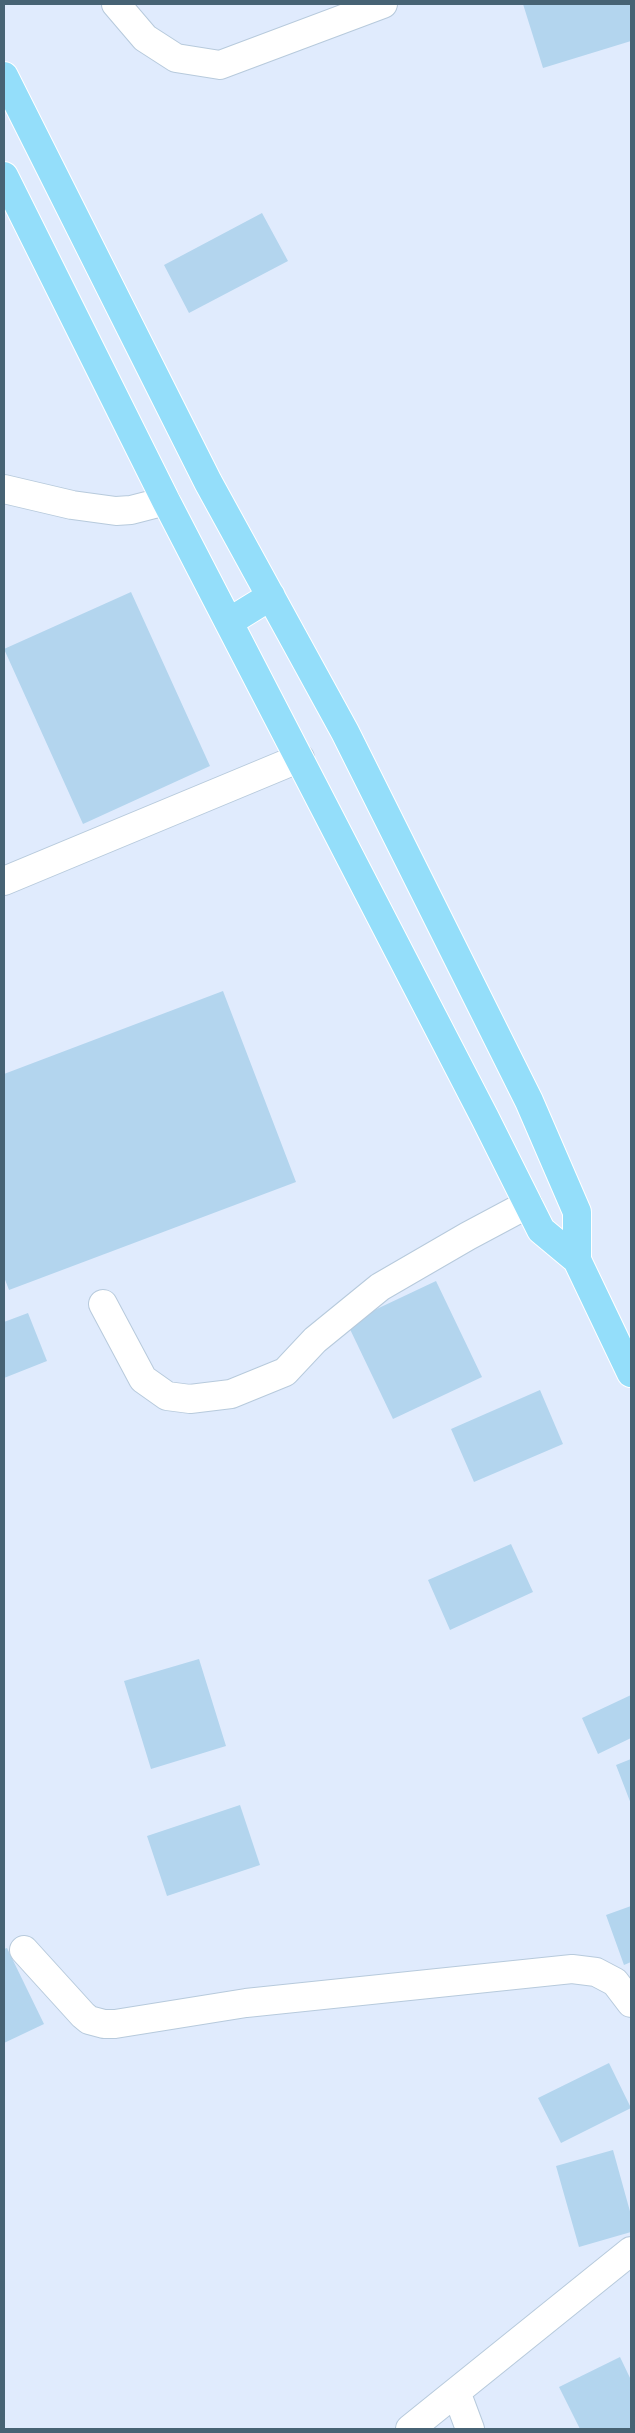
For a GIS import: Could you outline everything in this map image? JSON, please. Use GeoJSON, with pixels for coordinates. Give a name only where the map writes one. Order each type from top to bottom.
{"type":"FeatureCollection","features":[{"type":"Feature","properties":{"kind":"highway"},"geometry":{"type":"LineString","coordinates":[[4,76],[208,482],[349,740],[529,1101],[577,1212],[577,1260]]}},
{"type":"Feature","properties":{"kind":"highway"},"geometry":{"type":"LineString","coordinates":[[4,176],[166,501],[300,758],[541,1230],[577,1260],[631,1373]]}},
{"type":"Feature","properties":{"kind":"highway"},"geometry":{"type":"LineString","coordinates":[[230,622],[270,596]]}},
{"type":"Feature","properties":{"kind":"street"},"geometry":{"type":"LineString","coordinates":[[116,4],[145,38],[176,58],[220,65],[383,4]]}},
{"type":"Feature","properties":{"kind":"street"},"geometry":{"type":"LineString","coordinates":[[4,489],[72,505],[116,511],[131,510],[166,501]]}},
{"type":"Feature","properties":{"kind":"street"},"geometry":{"type":"LineString","coordinates":[[4,881],[300,758]]}},
{"type":"Feature","properties":{"kind":"street"},"geometry":{"type":"LineString","coordinates":[[103,1304],[143,1379],[167,1396],[190,1399],[231,1394],[285,1372],[315,1340],[380,1287],[528,1204]]}},
{"type":"Feature","properties":{"kind":"street"},"geometry":{"type":"LineString","coordinates":[[24,1950],[82,2015],[89,2020],[104,2024],[115,2024],[246,2003],[572,1969],[596,1972],[615,1982],[631,2003]]}},
{"type":"Feature","properties":{"kind":"street"},"geometry":{"type":"LineString","coordinates":[[410,2429],[457,2394],[573,2296],[631,2251]]}},
{"type":"Feature","properties":{"kind":"street"},"geometry":{"type":"LineString","coordinates":[[457,2394],[470,2429]]}},
{"type":"Feature","properties":{"kind":"building"},"geometry":{"type":"Polygon","coordinates":[[[523,4],[631,4],[631,41],[543,68],[523,4]]]}},
{"type":"Feature","properties":{"kind":"building"},"geometry":{"type":"Polygon","coordinates":[[[262,213],[288,261],[189,313],[164,265],[262,213]]]}},
{"type":"Feature","properties":{"kind":"building"},"geometry":{"type":"Polygon","coordinates":[[[131,592],[210,766],[83,824],[4,649],[131,592]]]}},
{"type":"Feature","properties":{"kind":"building"},"geometry":{"type":"Polygon","coordinates":[[[223,991],[296,1182],[9,1290],[4,1277],[4,1074],[223,991]]]}},
{"type":"Feature","properties":{"kind":"building"},"geometry":{"type":"Polygon","coordinates":[[[436,1281],[482,1377],[393,1419],[347,1323],[436,1281]]]}},
{"type":"Feature","properties":{"kind":"building"},"geometry":{"type":"Polygon","coordinates":[[[28,1313],[47,1361],[4,1378],[4,1322],[28,1313]]]}},
{"type":"Feature","properties":{"kind":"building"},"geometry":{"type":"Polygon","coordinates":[[[540,1390],[563,1444],[474,1482],[451,1429],[540,1390]]]}},
{"type":"Feature","properties":{"kind":"building"},"geometry":{"type":"Polygon","coordinates":[[[511,1544],[533,1592],[450,1630],[428,1580],[511,1544]]]}},
{"type":"Feature","properties":{"kind":"building"},"geometry":{"type":"Polygon","coordinates":[[[199,1659],[226,1746],[151,1769],[124,1681],[199,1659]]]}},
{"type":"Feature","properties":{"kind":"building"},"geometry":{"type":"Polygon","coordinates":[[[631,1695],[631,1738],[598,1754],[582,1718],[631,1695]]]}},
{"type":"Feature","properties":{"kind":"building"},"geometry":{"type":"Polygon","coordinates":[[[631,1759],[631,1804],[616,1765],[631,1759]]]}},
{"type":"Feature","properties":{"kind":"building"},"geometry":{"type":"Polygon","coordinates":[[[240,1805],[260,1865],[167,1896],[147,1836],[240,1805]]]}},
{"type":"Feature","properties":{"kind":"building"},"geometry":{"type":"Polygon","coordinates":[[[631,1906],[631,1962],[624,1965],[606,1915],[631,1906]]]}},
{"type":"Feature","properties":{"kind":"building"},"geometry":{"type":"Polygon","coordinates":[[[7,1948],[44,2024],[4,2043],[4,1949],[7,1948]]]}},
{"type":"Feature","properties":{"kind":"building"},"geometry":{"type":"Polygon","coordinates":[[[609,2063],[631,2108],[561,2143],[538,2098],[609,2063]]]}},
{"type":"Feature","properties":{"kind":"building"},"geometry":{"type":"Polygon","coordinates":[[[613,2150],[631,2215],[631,2232],[579,2247],[556,2166],[613,2150]]]}},
{"type":"Feature","properties":{"kind":"building"},"geometry":{"type":"Polygon","coordinates":[[[620,2357],[631,2380],[631,2429],[580,2429],[559,2387],[620,2357]]]}}]}
